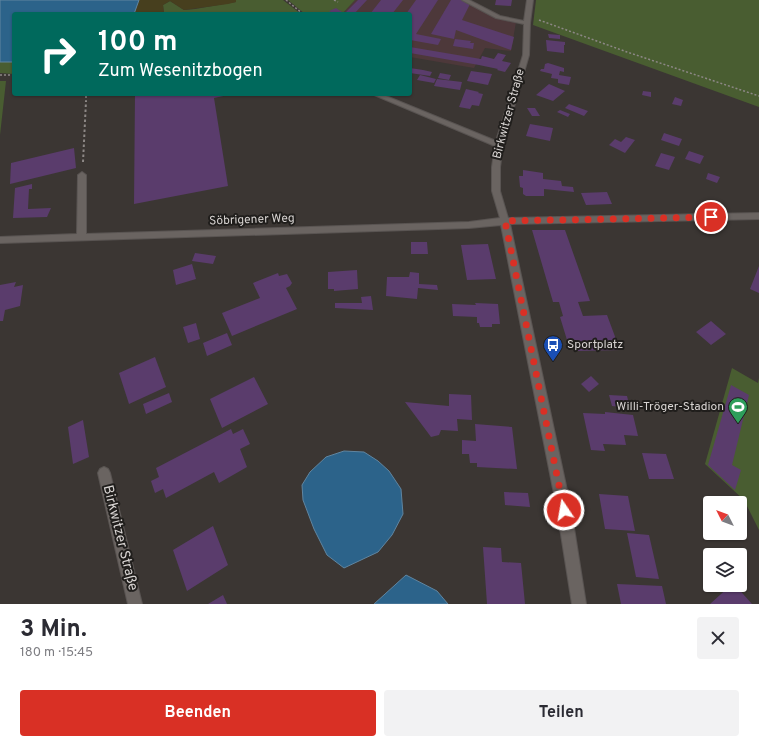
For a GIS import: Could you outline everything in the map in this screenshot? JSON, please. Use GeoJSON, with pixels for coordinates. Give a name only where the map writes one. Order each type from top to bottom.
{"type":"FeatureCollection","features":[{"type":"Feature","properties":{"kind":"street"},"geometry":{"type":"LineString","coordinates":[[465,0],[498,17],[527,19]]}},
{"type":"Feature","properties":{"kind":"street","name":"Birkwitzer Straße"},"geometry":{"type":"LineString","coordinates":[[530,0],[527,19],[526,55],[499,145],[496,166],[496,192],[505,221],[564,510],[579,604]]}},
{"type":"Feature","properties":{"kind":"street"},"geometry":{"type":"LineString","coordinates":[[380,96],[499,145]]}},
{"type":"Feature","properties":{"kind":"street"},"geometry":{"type":"LineString","coordinates":[[81,237],[82,175]]}},
{"type":"Feature","properties":{"kind":"street","name":"Söbrigener Weg"},"geometry":{"type":"LineString","coordinates":[[0,240],[469,224],[505,221],[759,216]]}},
{"type":"Feature","properties":{"kind":"street","name":"Birkwitzer Straße"},"geometry":{"type":"LineString","coordinates":[[104,473],[135,604]]}},
{"type":"Feature","properties":{"kind":"path"},"geometry":{"type":"LineString","coordinates":[[286,0],[301,12]]}},
{"type":"Feature","properties":{"kind":"path"},"geometry":{"type":"LineString","coordinates":[[334,0],[338,2]]}},
{"type":"Feature","properties":{"kind":"path"},"geometry":{"type":"LineString","coordinates":[[527,19],[759,96]]}},
{"type":"Feature","properties":{"kind":"path"},"geometry":{"type":"LineString","coordinates":[[0,75],[12,75]]}},
{"type":"Feature","properties":{"kind":"path"},"geometry":{"type":"LineString","coordinates":[[82,175],[86,96]]}},
{"type":"Feature","properties":{"kind":"shaded area"},"geometry":{"type":"Polygon","coordinates":[[[355,0],[462,0],[499,19],[516,22],[511,51],[485,48],[474,68],[412,57],[412,12],[344,12],[355,0]]]}},
{"type":"Feature","properties":{"kind":"green space"},"geometry":{"type":"Polygon","coordinates":[[[236,0],[283,0],[298,12],[164,12],[163,5],[170,1],[184,10],[236,2],[236,0]]]}},
{"type":"Feature","properties":{"kind":"green space"},"geometry":{"type":"Polygon","coordinates":[[[288,0],[355,0],[344,12],[303,12],[288,0]]]}},
{"type":"Feature","properties":{"kind":"green space"},"geometry":{"type":"Polygon","coordinates":[[[536,0],[759,0],[759,107],[533,25],[536,0]]]}},
{"type":"Feature","properties":{"kind":"green space"},"geometry":{"type":"Polygon","coordinates":[[[0,62],[12,62],[12,74],[0,73],[0,62]]]}},
{"type":"Feature","properties":{"kind":"green space"},"geometry":{"type":"Polygon","coordinates":[[[0,81],[6,81],[0,135],[0,81]]]}},
{"type":"Feature","properties":{"kind":"green space","name":"Willi-Tröger-Stadion"},"geometry":{"type":"Polygon","coordinates":[[[732,368],[758,383],[759,378],[759,530],[747,506],[747,496],[740,496],[705,464],[732,368]]]}},
{"type":"Feature","properties":{"kind":"sand"},"geometry":{"type":"Polygon","coordinates":[[[139,0],[236,0],[236,2],[228,4],[184,10],[170,1],[163,5],[164,12],[135,12],[139,0]]]}},
{"type":"Feature","properties":{"kind":"water"},"geometry":{"type":"Polygon","coordinates":[[[0,0],[139,0],[135,12],[12,12],[12,62],[0,62],[0,0]]]}},
{"type":"Feature","properties":{"kind":"water"},"geometry":{"type":"Polygon","coordinates":[[[344,451],[364,452],[378,461],[389,471],[401,489],[403,514],[392,535],[378,552],[344,568],[327,555],[314,529],[303,500],[302,485],[310,472],[326,457],[344,451]]]}},
{"type":"Feature","properties":{"kind":"water"},"geometry":{"type":"Polygon","coordinates":[[[406,575],[437,591],[448,604],[374,604],[406,575]]]}},
{"type":"Feature","properties":{"kind":"building"},"geometry":{"type":"Polygon","coordinates":[[[358,0],[367,0],[356,12],[346,12],[358,0]]]}},
{"type":"Feature","properties":{"kind":"building"},"geometry":{"type":"Polygon","coordinates":[[[381,0],[403,0],[394,12],[372,12],[381,0]]]}},
{"type":"Feature","properties":{"kind":"building"},"geometry":{"type":"Polygon","coordinates":[[[416,0],[438,0],[416,34],[441,39],[438,45],[412,40],[412,12],[407,12],[416,0]]]}},
{"type":"Feature","properties":{"kind":"building"},"geometry":{"type":"Polygon","coordinates":[[[451,0],[462,0],[470,4],[462,20],[514,37],[511,50],[456,30],[454,39],[431,34],[451,0]]]}},
{"type":"Feature","properties":{"kind":"building"},"geometry":{"type":"Polygon","coordinates":[[[496,0],[512,0],[511,6],[495,5],[496,0]]]}},
{"type":"Feature","properties":{"kind":"building"},"geometry":{"type":"Polygon","coordinates":[[[336,8],[342,12],[331,12],[329,11],[336,8]]]}},
{"type":"Feature","properties":{"kind":"building"},"geometry":{"type":"Polygon","coordinates":[[[548,34],[560,35],[560,39],[549,38],[548,34]]]}},
{"type":"Feature","properties":{"kind":"building"},"geometry":{"type":"Polygon","coordinates":[[[455,39],[471,41],[470,43],[474,43],[473,49],[453,46],[455,39]]]}},
{"type":"Feature","properties":{"kind":"building"},"geometry":{"type":"Polygon","coordinates":[[[546,40],[565,42],[564,53],[547,51],[546,40]]]}},
{"type":"Feature","properties":{"kind":"building"},"geometry":{"type":"Polygon","coordinates":[[[412,47],[481,59],[482,56],[494,59],[498,53],[506,55],[502,61],[511,63],[505,72],[479,65],[412,53],[412,47]]]}},
{"type":"Feature","properties":{"kind":"building"},"geometry":{"type":"Polygon","coordinates":[[[548,63],[564,68],[564,72],[560,71],[559,75],[571,77],[569,85],[558,83],[558,79],[551,78],[552,74],[540,71],[541,69],[544,69],[545,64],[548,63]]]}},
{"type":"Feature","properties":{"kind":"building"},"geometry":{"type":"Polygon","coordinates":[[[412,68],[432,72],[430,76],[412,73],[412,68]]]}},
{"type":"Feature","properties":{"kind":"building"},"geometry":{"type":"Polygon","coordinates":[[[471,71],[492,74],[488,85],[467,81],[471,71]]]}},
{"type":"Feature","properties":{"kind":"building"},"geometry":{"type":"Polygon","coordinates":[[[440,73],[451,75],[449,80],[438,78],[440,73]]]}},
{"type":"Feature","properties":{"kind":"building"},"geometry":{"type":"Polygon","coordinates":[[[420,75],[436,79],[434,83],[417,80],[420,75]]]}},
{"type":"Feature","properties":{"kind":"building"},"geometry":{"type":"Polygon","coordinates":[[[437,79],[462,82],[460,90],[434,86],[437,79]]]}},
{"type":"Feature","properties":{"kind":"building"},"geometry":{"type":"Polygon","coordinates":[[[549,84],[565,91],[553,101],[536,95],[549,84]]]}},
{"type":"Feature","properties":{"kind":"building"},"geometry":{"type":"Polygon","coordinates":[[[466,89],[483,94],[479,106],[472,105],[470,109],[459,107],[466,89]]]}},
{"type":"Feature","properties":{"kind":"building"},"geometry":{"type":"Polygon","coordinates":[[[643,91],[651,92],[651,97],[642,95],[643,91]]]}},
{"type":"Feature","properties":{"kind":"building"},"geometry":{"type":"Polygon","coordinates":[[[135,96],[224,96],[214,98],[228,186],[134,204],[135,96]]]}},
{"type":"Feature","properties":{"kind":"building"},"geometry":{"type":"Polygon","coordinates":[[[675,97],[683,100],[681,106],[672,104],[675,97]]]}},
{"type":"Feature","properties":{"kind":"building"},"geometry":{"type":"Polygon","coordinates":[[[569,104],[588,111],[584,116],[565,108],[569,104]]]}},
{"type":"Feature","properties":{"kind":"building"},"geometry":{"type":"Polygon","coordinates":[[[527,108],[535,108],[540,116],[532,116],[527,108]]]}},
{"type":"Feature","properties":{"kind":"building"},"geometry":{"type":"Polygon","coordinates":[[[560,110],[570,114],[568,117],[557,112],[560,110]]]}},
{"type":"Feature","properties":{"kind":"building"},"geometry":{"type":"Polygon","coordinates":[[[530,124],[553,128],[550,141],[526,136],[530,124]]]}},
{"type":"Feature","properties":{"kind":"building"},"geometry":{"type":"Polygon","coordinates":[[[664,133],[682,139],[679,146],[661,140],[664,133]]]}},
{"type":"Feature","properties":{"kind":"building"},"geometry":{"type":"Polygon","coordinates":[[[626,137],[635,140],[625,153],[609,145],[615,139],[621,142],[626,137]]]}},
{"type":"Feature","properties":{"kind":"building"},"geometry":{"type":"Polygon","coordinates":[[[74,148],[76,168],[10,184],[11,163],[74,148]]]}},
{"type":"Feature","properties":{"kind":"building"},"geometry":{"type":"Polygon","coordinates":[[[689,151],[704,156],[700,164],[685,159],[689,151]]]}},
{"type":"Feature","properties":{"kind":"building"},"geometry":{"type":"Polygon","coordinates":[[[661,153],[675,157],[669,170],[655,166],[661,153]]]}},
{"type":"Feature","properties":{"kind":"building"},"geometry":{"type":"Polygon","coordinates":[[[523,170],[543,173],[543,179],[561,181],[562,186],[573,187],[574,192],[544,189],[544,196],[526,196],[523,194],[523,188],[520,187],[519,176],[523,176],[523,170]]]}},
{"type":"Feature","properties":{"kind":"building"},"geometry":{"type":"Polygon","coordinates":[[[708,173],[720,177],[717,183],[706,179],[708,173]]]}},
{"type":"Feature","properties":{"kind":"building"},"geometry":{"type":"Polygon","coordinates":[[[32,184],[32,189],[29,189],[28,209],[51,208],[47,217],[13,218],[15,188],[32,184]]]}},
{"type":"Feature","properties":{"kind":"building"},"geometry":{"type":"Polygon","coordinates":[[[607,192],[612,204],[586,205],[581,193],[607,192]]]}},
{"type":"Feature","properties":{"kind":"building"},"geometry":{"type":"Polygon","coordinates":[[[532,230],[565,230],[590,301],[578,302],[583,316],[607,315],[620,350],[577,351],[574,340],[567,340],[560,317],[563,316],[559,302],[553,302],[532,230]]]}},
{"type":"Feature","properties":{"kind":"building"},"geometry":{"type":"Polygon","coordinates":[[[411,242],[427,242],[428,254],[411,254],[411,242]]]}},
{"type":"Feature","properties":{"kind":"building"},"geometry":{"type":"Polygon","coordinates":[[[488,244],[496,279],[467,280],[461,245],[488,244]]]}},
{"type":"Feature","properties":{"kind":"building"},"geometry":{"type":"Polygon","coordinates":[[[195,253],[216,256],[213,264],[192,261],[195,253]]]}},
{"type":"Feature","properties":{"kind":"building"},"geometry":{"type":"Polygon","coordinates":[[[192,264],[196,279],[176,285],[173,270],[192,264]]]}},
{"type":"Feature","properties":{"kind":"building"},"geometry":{"type":"Polygon","coordinates":[[[759,266],[759,293],[750,289],[759,266]]]}},
{"type":"Feature","properties":{"kind":"building"},"geometry":{"type":"Polygon","coordinates":[[[357,270],[358,289],[334,291],[334,289],[328,289],[328,272],[357,270]]]}},
{"type":"Feature","properties":{"kind":"building"},"geometry":{"type":"Polygon","coordinates":[[[410,272],[419,273],[419,284],[437,285],[438,290],[418,288],[417,299],[386,296],[387,277],[409,277],[410,272]]]}},
{"type":"Feature","properties":{"kind":"building"},"geometry":{"type":"Polygon","coordinates":[[[278,273],[279,276],[287,274],[292,283],[286,288],[297,309],[232,336],[222,313],[260,298],[253,283],[278,273]]]}},
{"type":"Feature","properties":{"kind":"building"},"geometry":{"type":"Polygon","coordinates":[[[16,282],[14,287],[23,285],[20,306],[5,310],[3,321],[0,321],[0,285],[16,282]]]}},
{"type":"Feature","properties":{"kind":"building"},"geometry":{"type":"Polygon","coordinates":[[[371,296],[373,310],[335,308],[335,303],[362,303],[361,297],[371,296]]]}},
{"type":"Feature","properties":{"kind":"building"},"geometry":{"type":"Polygon","coordinates":[[[475,303],[498,304],[500,324],[492,324],[492,327],[480,327],[479,323],[477,323],[477,317],[453,316],[452,304],[476,305],[475,303]]]}},
{"type":"Feature","properties":{"kind":"building"},"geometry":{"type":"Polygon","coordinates":[[[711,321],[726,334],[711,345],[696,332],[711,321]]]}},
{"type":"Feature","properties":{"kind":"building"},"geometry":{"type":"Polygon","coordinates":[[[196,323],[200,339],[188,343],[183,327],[196,323]]]}},
{"type":"Feature","properties":{"kind":"building"},"geometry":{"type":"Polygon","coordinates":[[[227,333],[232,345],[207,356],[203,343],[227,333]]]}},
{"type":"Feature","properties":{"kind":"building"},"geometry":{"type":"Polygon","coordinates":[[[155,357],[166,387],[129,404],[119,373],[155,357]]]}},
{"type":"Feature","properties":{"kind":"building"},"geometry":{"type":"Polygon","coordinates":[[[591,376],[599,384],[589,392],[581,384],[591,376]]]}},
{"type":"Feature","properties":{"kind":"building"},"geometry":{"type":"Polygon","coordinates":[[[254,377],[268,404],[222,428],[210,399],[254,377]]]}},
{"type":"Feature","properties":{"kind":"building"},"geometry":{"type":"Polygon","coordinates":[[[731,385],[749,395],[732,465],[741,470],[735,490],[708,465],[731,385]]]}},
{"type":"Feature","properties":{"kind":"building"},"geometry":{"type":"Polygon","coordinates":[[[169,393],[172,402],[146,414],[143,404],[169,393]]]}},
{"type":"Feature","properties":{"kind":"building"},"geometry":{"type":"Polygon","coordinates":[[[449,394],[471,395],[472,420],[457,419],[458,431],[441,430],[439,435],[431,437],[405,402],[449,406],[449,394]]]}},
{"type":"Feature","properties":{"kind":"building"},"geometry":{"type":"Polygon","coordinates":[[[609,395],[627,396],[630,408],[612,406],[609,395]]]}},
{"type":"Feature","properties":{"kind":"building"},"geometry":{"type":"Polygon","coordinates":[[[605,412],[633,415],[638,436],[624,435],[626,445],[603,444],[605,451],[591,450],[583,413],[605,414],[605,412]]]}},
{"type":"Feature","properties":{"kind":"building"},"geometry":{"type":"Polygon","coordinates":[[[83,420],[89,457],[73,464],[68,427],[83,420]]]}},
{"type":"Feature","properties":{"kind":"building"},"geometry":{"type":"Polygon","coordinates":[[[475,424],[512,427],[517,469],[477,467],[477,463],[470,463],[469,454],[462,454],[462,440],[476,441],[475,424]]]}},
{"type":"Feature","properties":{"kind":"building"},"geometry":{"type":"Polygon","coordinates":[[[231,429],[233,434],[243,429],[250,444],[240,449],[247,467],[219,483],[214,472],[166,498],[163,489],[155,493],[151,481],[159,477],[156,468],[231,429]]]}},
{"type":"Feature","properties":{"kind":"building"},"geometry":{"type":"Polygon","coordinates":[[[642,453],[666,454],[674,479],[649,479],[642,453]]]}},
{"type":"Feature","properties":{"kind":"building"},"geometry":{"type":"Polygon","coordinates":[[[504,492],[528,493],[530,507],[505,505],[504,492]]]}},
{"type":"Feature","properties":{"kind":"building"},"geometry":{"type":"Polygon","coordinates":[[[599,494],[628,496],[635,531],[605,529],[599,494]]]}},
{"type":"Feature","properties":{"kind":"building"},"geometry":{"type":"Polygon","coordinates":[[[213,526],[228,565],[187,591],[173,550],[213,526]]]}},
{"type":"Feature","properties":{"kind":"building"},"geometry":{"type":"Polygon","coordinates":[[[627,533],[649,535],[659,579],[636,577],[627,533]]]}},
{"type":"Feature","properties":{"kind":"building"},"geometry":{"type":"Polygon","coordinates":[[[483,547],[501,548],[502,562],[521,563],[525,604],[487,604],[483,547]]]}},
{"type":"Feature","properties":{"kind":"building"},"geometry":{"type":"Polygon","coordinates":[[[617,584],[662,586],[666,604],[621,604],[617,584]]]}},
{"type":"Feature","properties":{"kind":"building"},"geometry":{"type":"Polygon","coordinates":[[[723,592],[741,592],[752,604],[710,604],[723,592]]]}},
{"type":"Feature","properties":{"kind":"building"},"geometry":{"type":"Polygon","coordinates":[[[223,595],[227,604],[208,604],[223,595]]]}},
{"type":"Feature","properties":{"kind":"place","name":"Sportplatz"},"geometry":{"type":"Point","coordinates":[553,362]}},
{"type":"Feature","properties":{"kind":"place","name":"Willi-Tröger-Stadion"},"geometry":{"type":"Point","coordinates":[738,424]}},
{"type":"Feature","properties":{"kind":"route"},"geometry":{"type":"LineString","coordinates":[[564,510],[505,221],[711,217]]}}]}
